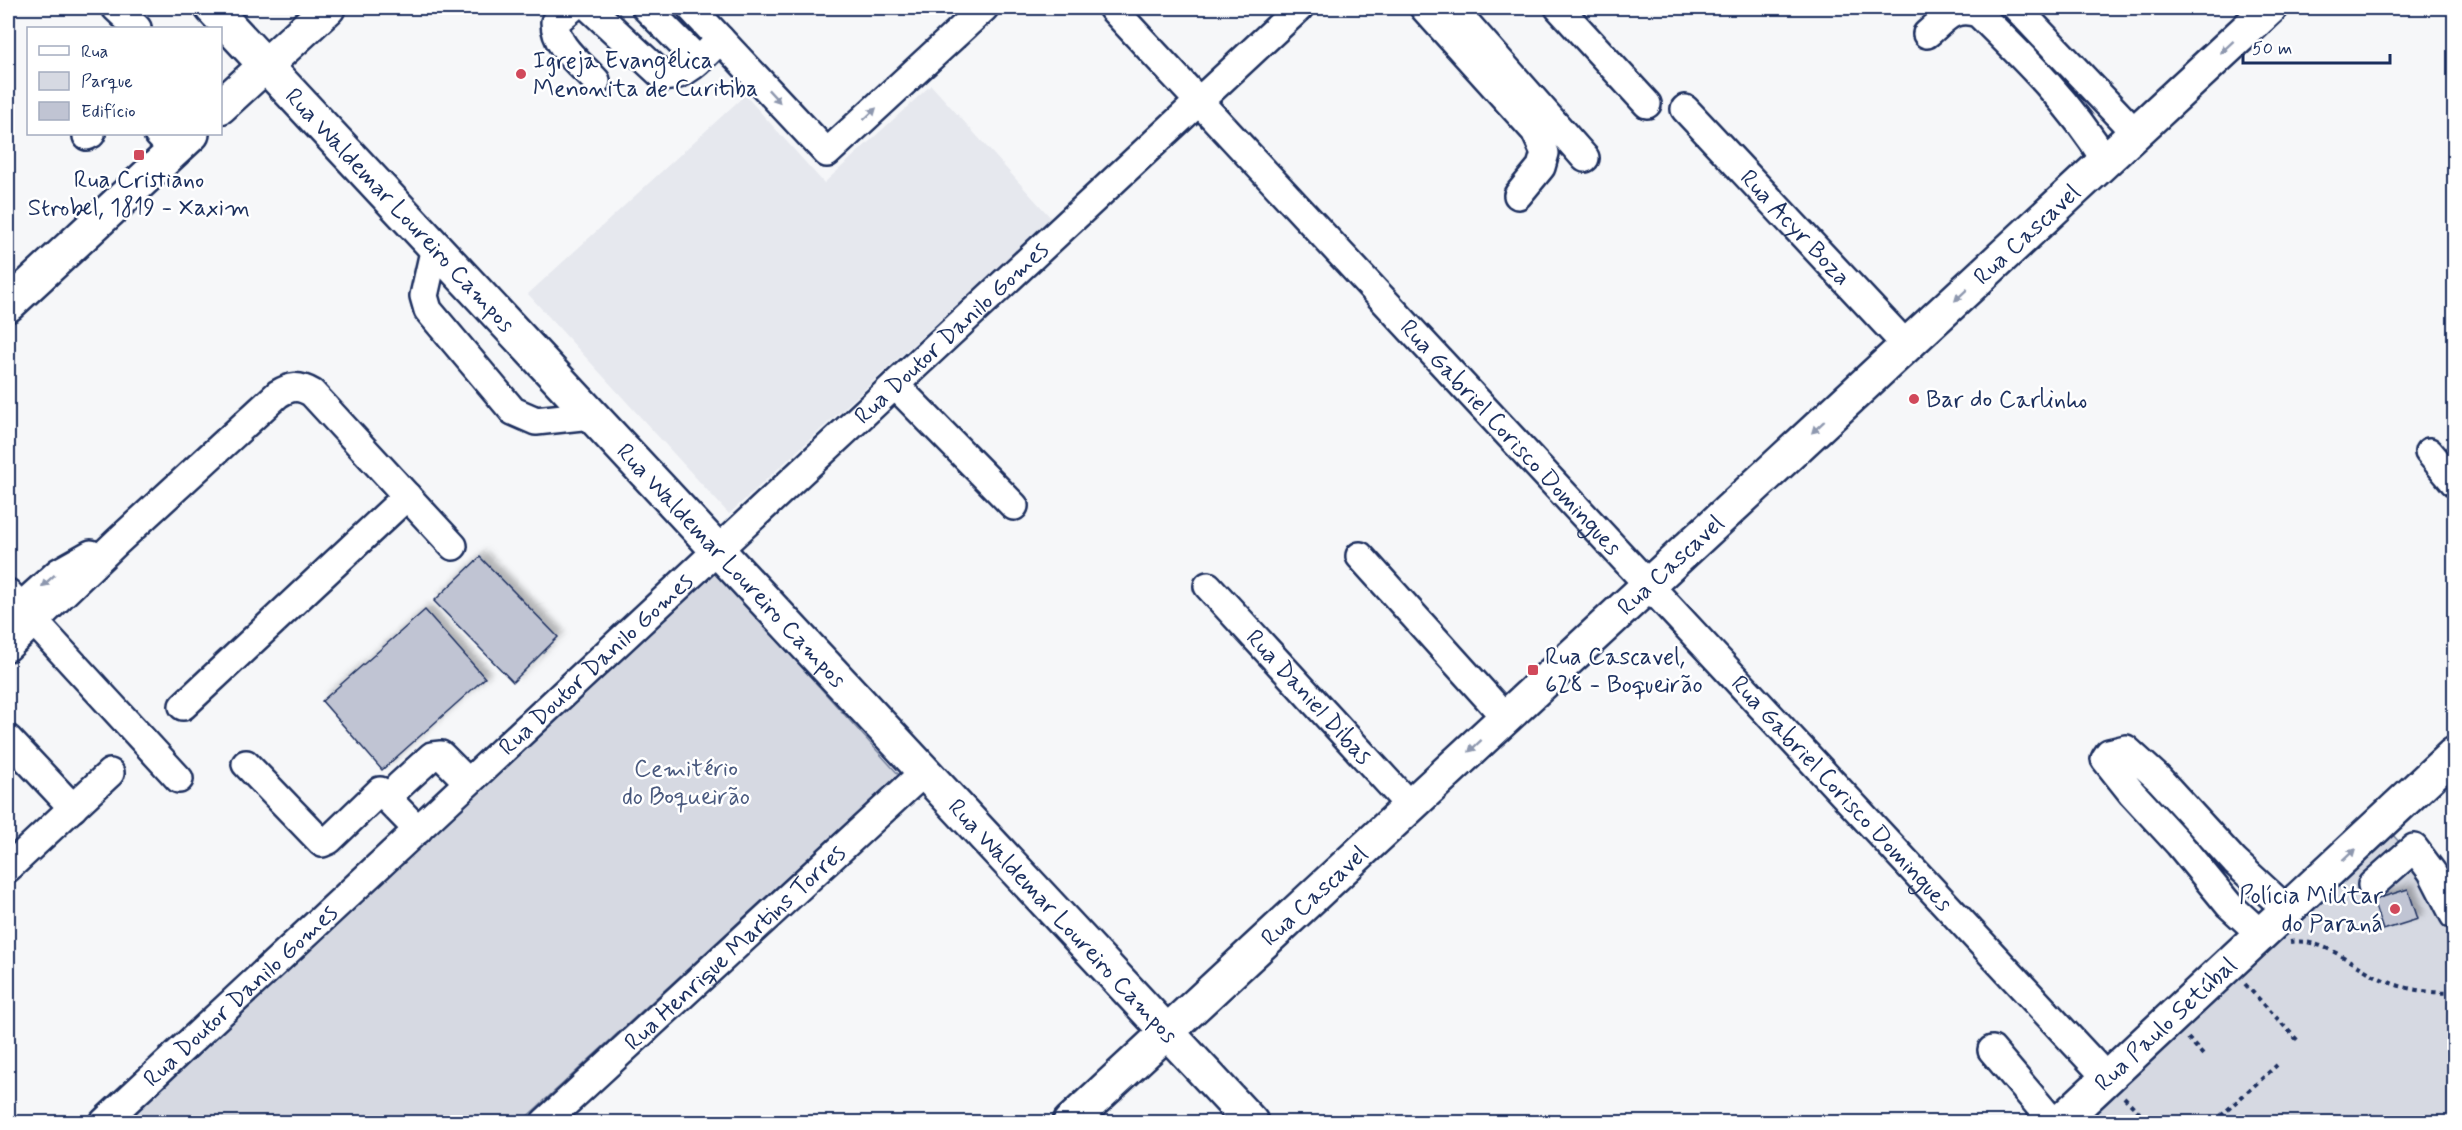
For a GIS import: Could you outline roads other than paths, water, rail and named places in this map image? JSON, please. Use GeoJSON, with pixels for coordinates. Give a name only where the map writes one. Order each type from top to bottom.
{"type":"FeatureCollection","features":[{"type":"Feature","properties":{"kind":"main road","name":"Rua Waldemar Loureiro Campos"},"geometry":{"type":"LineString","coordinates":[[212,8],[1251,1122]]}},
{"type":"Feature","properties":{"kind":"main road"},"geometry":{"type":"LineString","coordinates":[[222,105],[328,8]]}},
{"type":"Feature","properties":{"kind":"main road","name":"Rua Cascavel"},"geometry":{"type":"LineString","coordinates":[[1071,1122],[2270,8]]}},
{"type":"Feature","properties":{"kind":"main road"},"geometry":{"type":"LineString","coordinates":[[8,305],[175,139]]}},
{"type":"Feature","properties":{"kind":"main road","name":"Rua Paulo Setúbal"},"geometry":{"type":"LineString","coordinates":[[2060,1122],[2115,1086],[2229,967],[2273,939],[2288,910],[2454,754]]}},
{"type":"Feature","properties":{"kind":"street"},"geometry":{"type":"LineString","coordinates":[[590,8],[663,76],[671,78],[698,60],[720,39]]}},
{"type":"Feature","properties":{"kind":"street"},"geometry":{"type":"LineString","coordinates":[[646,8],[698,60]]}},
{"type":"Feature","properties":{"kind":"street"},"geometry":{"type":"LineString","coordinates":[[691,8],[827,153],[984,8]]}},
{"type":"Feature","properties":{"kind":"street","name":"Rua Gabriel Corisco Domingues"},"geometry":{"type":"LineString","coordinates":[[1112,8],[2115,1086]]}},
{"type":"Feature","properties":{"kind":"street","name":"Rua Doutor Danilo Gomes"},"geometry":{"type":"LineString","coordinates":[[104,1122],[1299,8]]}},
{"type":"Feature","properties":{"kind":"street"},"geometry":{"type":"LineString","coordinates":[[1424,8],[1535,131],[1545,153],[1541,167],[1518,195]]}},
{"type":"Feature","properties":{"kind":"street"},"geometry":{"type":"LineString","coordinates":[[1453,8],[1585,158]]}},
{"type":"Feature","properties":{"kind":"street"},"geometry":{"type":"LineString","coordinates":[[1558,8],[1647,104]]}},
{"type":"Feature","properties":{"kind":"street"},"geometry":{"type":"LineString","coordinates":[[2017,8],[2124,121],[2133,134]]}},
{"type":"Feature","properties":{"kind":"street"},"geometry":{"type":"LineString","coordinates":[[1927,34],[1954,11],[1965,9],[1978,13],[2039,72],[2092,139],[2105,160]]}},
{"type":"Feature","properties":{"kind":"street"},"geometry":{"type":"LineString","coordinates":[[555,12],[555,32],[560,44],[596,81]]}},
{"type":"Feature","properties":{"kind":"street","name":"Rua Acyr Boza"},"geometry":{"type":"LineString","coordinates":[[1685,109],[1906,345]]}},
{"type":"Feature","properties":{"kind":"street"},"geometry":{"type":"LineString","coordinates":[[435,247],[424,296],[428,310],[513,411],[536,421],[591,415]]}},
{"type":"Feature","properties":{"kind":"street"},"geometry":{"type":"LineString","coordinates":[[895,385],[1014,507]]}},
{"type":"Feature","properties":{"kind":"street"},"geometry":{"type":"LineString","coordinates":[[8,647],[17,610],[73,562],[117,542],[288,387],[302,386],[312,393],[453,546]]}},
{"type":"Feature","properties":{"kind":"street"},"geometry":{"type":"LineString","coordinates":[[183,706],[407,496]]}},
{"type":"Feature","properties":{"kind":"street"},"geometry":{"type":"LineString","coordinates":[[1360,556],[1506,718]]}},
{"type":"Feature","properties":{"kind":"street","name":"Rua Daniel Dibas"},"geometry":{"type":"LineString","coordinates":[[1208,586],[1410,806]]}},
{"type":"Feature","properties":{"kind":"street"},"geometry":{"type":"LineString","coordinates":[[17,610],[179,779]]}},
{"type":"Feature","properties":{"kind":"street"},"geometry":{"type":"LineString","coordinates":[[8,739],[73,808]]}},
{"type":"Feature","properties":{"kind":"street"},"geometry":{"type":"LineString","coordinates":[[2273,939],[2229,905],[2179,844],[2132,794],[2105,759],[2109,753],[2126,749],[2159,779],[2235,862],[2288,910]]}},
{"type":"Feature","properties":{"kind":"street"},"geometry":{"type":"LineString","coordinates":[[399,786],[432,756],[441,755],[468,782]]}},
{"type":"Feature","properties":{"kind":"street"},"geometry":{"type":"LineString","coordinates":[[246,764],[322,843],[329,840],[380,790],[418,830]]}},
{"type":"Feature","properties":{"kind":"street","name":"Rua Henrique Martins Torres"},"geometry":{"type":"LineString","coordinates":[[545,1122],[924,772]]}},
{"type":"Feature","properties":{"kind":"street"},"geometry":{"type":"LineString","coordinates":[[8,868],[110,773]]}},
{"type":"Feature","properties":{"kind":"street"},"geometry":{"type":"LineString","coordinates":[[2372,885],[2414,848],[2432,872],[2454,915]]}},
{"type":"Feature","properties":{"kind":"street"},"geometry":{"type":"LineString","coordinates":[[1992,1050],[2053,1122]]}},
{"type":"Feature","properties":{"kind":"place","name":"Igreja Evangélica Menonita de Curitiba"},"geometry":{"type":"Point","coordinates":[521,74]}},
{"type":"Feature","properties":{"kind":"place","name":"Rua Cristiano Strobel, 1819 - Xaxim"},"geometry":{"type":"Point","coordinates":[139,155]}},
{"type":"Feature","properties":{"kind":"place","name":"Bar do Carlinho"},"geometry":{"type":"Point","coordinates":[1914,399]}},
{"type":"Feature","properties":{"kind":"place","name":"Rua Cascavel, 628 - Boqueirão"},"geometry":{"type":"Point","coordinates":[1533,670]}},
{"type":"Feature","properties":{"kind":"place","name":"Polícia Militar do Paraná"},"geometry":{"type":"Point","coordinates":[2395,909]}},
{"type":"Feature","properties":{"kind":"park label","name":"Cemitério do Boqueirão"},"geometry":{"type":"Point","coordinates":[686,782]}}]}
